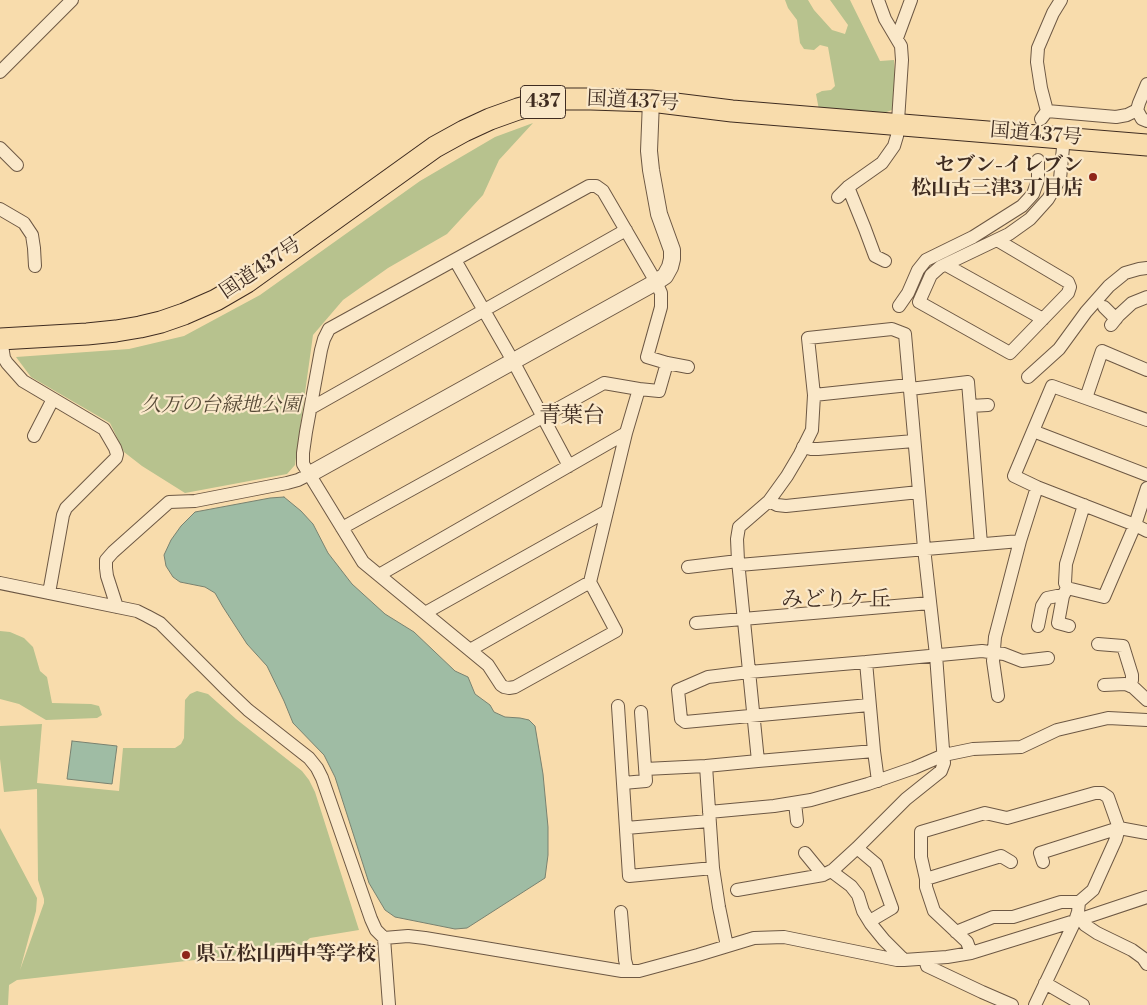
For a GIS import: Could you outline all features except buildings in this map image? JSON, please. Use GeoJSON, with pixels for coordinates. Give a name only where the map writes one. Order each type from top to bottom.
{"type":"FeatureCollection","features":[{"type":"Feature","properties":{"kind":"highway","name":"国道437号"},"geometry":{"type":"LineString","coordinates":[[1,345],[88,345],[117,342],[150,336],[188,325],[222,310],[253,291],[441,157],[478,137],[544,114],[651,107],[731,122],[898,130],[1063,143],[1147,144]]}},
{"type":"Feature","properties":{"kind":"highway","name":"国道437号"},"geometry":{"type":"LineString","coordinates":[[1063,143],[1147,156]]}},
{"type":"Feature","properties":{"kind":"street"},"geometry":{"type":"LineString","coordinates":[[0,72],[72,0]]}},
{"type":"Feature","properties":{"kind":"street"},"geometry":{"type":"LineString","coordinates":[[838,197],[848,187],[882,163],[894,146],[898,130],[901,46],[885,19],[878,0]]}},
{"type":"Feature","properties":{"kind":"street"},"geometry":{"type":"LineString","coordinates":[[897,38],[911,0]]}},
{"type":"Feature","properties":{"kind":"street"},"geometry":{"type":"LineString","coordinates":[[1061,0],[1053,13],[1038,48],[1037,62],[1044,115],[1116,116],[1127,115],[1138,110]]}},
{"type":"Feature","properties":{"kind":"street"},"geometry":{"type":"LineString","coordinates":[[1147,84],[1138,110],[1142,119],[1147,121]]}},
{"type":"Feature","properties":{"kind":"street"},"geometry":{"type":"LineString","coordinates":[[117,607],[107,576],[106,560],[169,502],[195,501],[298,480],[664,276],[670,267],[672,250],[659,214],[654,190],[649,151],[651,107]]}},
{"type":"Feature","properties":{"kind":"street"},"geometry":{"type":"LineString","coordinates":[[997,240],[1068,282],[1070,287],[1068,293],[1010,353],[919,302],[931,275],[940,268],[1009,234],[1030,219],[1048,199],[1060,179],[1063,143]]}},
{"type":"Feature","properties":{"kind":"street"},"geometry":{"type":"LineString","coordinates":[[0,148],[18,165]]}},
{"type":"Feature","properties":{"kind":"street"},"geometry":{"type":"LineString","coordinates":[[899,306],[908,293],[918,270],[926,260],[973,237],[1022,206],[1033,194],[1038,180],[1038,160]]}},
{"type":"Feature","properties":{"kind":"street"},"geometry":{"type":"LineString","coordinates":[[639,389],[626,433],[590,582],[616,631],[515,687],[509,688],[501,685],[488,665],[363,562],[303,464],[303,453],[321,350],[329,329],[589,186],[596,186],[603,190],[661,292],[661,307],[647,357],[688,367]]}},
{"type":"Feature","properties":{"kind":"street"},"geometry":{"type":"LineString","coordinates":[[848,187],[875,256],[885,261]]}},
{"type":"Feature","properties":{"kind":"street"},"geometry":{"type":"LineString","coordinates":[[0,209],[24,223],[32,235],[35,266]]}},
{"type":"Feature","properties":{"kind":"street"},"geometry":{"type":"LineString","coordinates":[[311,408],[626,230]]}},
{"type":"Feature","properties":{"kind":"street"},"geometry":{"type":"LineString","coordinates":[[455,260],[513,361],[569,466]]}},
{"type":"Feature","properties":{"kind":"street"},"geometry":{"type":"LineString","coordinates":[[946,264],[1043,319]]}},
{"type":"Feature","properties":{"kind":"street"},"geometry":{"type":"LineString","coordinates":[[1028,376],[1059,349],[1108,286],[1125,273],[1147,268]]}},
{"type":"Feature","properties":{"kind":"street"},"geometry":{"type":"LineString","coordinates":[[1104,307],[1113,322],[1132,303],[1147,297]]}},
{"type":"Feature","properties":{"kind":"street"},"geometry":{"type":"LineString","coordinates":[[737,890],[827,873],[857,848],[906,799],[940,771],[944,763],[936,655],[924,548],[905,334],[892,329],[808,338],[814,395],[812,430],[787,476],[769,501],[739,527],[737,539],[758,761]]}},
{"type":"Feature","properties":{"kind":"street"},"geometry":{"type":"LineString","coordinates":[[1,345],[7,363],[23,381],[104,429],[116,448],[116,458],[66,508],[63,515],[49,593]]}},
{"type":"Feature","properties":{"kind":"street"},"geometry":{"type":"LineString","coordinates":[[1086,398],[1102,351],[1147,370]]}},
{"type":"Feature","properties":{"kind":"street"},"geometry":{"type":"LineString","coordinates":[[342,528],[604,383],[660,391],[667,363]]}},
{"type":"Feature","properties":{"kind":"street"},"geometry":{"type":"LineString","coordinates":[[814,395],[968,382],[982,544]]}},
{"type":"Feature","properties":{"kind":"street"},"geometry":{"type":"LineString","coordinates":[[1147,420],[1052,386],[1014,476],[1036,487],[1147,531]]}},
{"type":"Feature","properties":{"kind":"street"},"geometry":{"type":"LineString","coordinates":[[34,436],[53,399]]}},
{"type":"Feature","properties":{"kind":"street"},"geometry":{"type":"LineString","coordinates":[[970,406],[988,405]]}},
{"type":"Feature","properties":{"kind":"street"},"geometry":{"type":"LineString","coordinates":[[1033,431],[1147,475]]}},
{"type":"Feature","properties":{"kind":"street"},"geometry":{"type":"LineString","coordinates":[[379,575],[626,433]]}},
{"type":"Feature","properties":{"kind":"street"},"geometry":{"type":"LineString","coordinates":[[804,447],[818,449],[914,441]]}},
{"type":"Feature","properties":{"kind":"street"},"geometry":{"type":"LineString","coordinates":[[998,696],[993,661],[995,637],[1036,487]]}},
{"type":"Feature","properties":{"kind":"street"},"geometry":{"type":"LineString","coordinates":[[1038,626],[1042,606],[1047,598],[1065,592],[1104,597],[1135,525],[1147,488]]}},
{"type":"Feature","properties":{"kind":"street"},"geometry":{"type":"LineString","coordinates":[[769,501],[777,505],[786,506],[919,492]]}},
{"type":"Feature","properties":{"kind":"street"},"geometry":{"type":"LineString","coordinates":[[1069,626],[1058,623],[1065,592],[1066,564],[1084,505]]}},
{"type":"Feature","properties":{"kind":"street"},"geometry":{"type":"LineString","coordinates":[[425,613],[607,511]]}},
{"type":"Feature","properties":{"kind":"street"},"geometry":{"type":"LineString","coordinates":[[688,567],[1020,541]]}},
{"type":"Feature","properties":{"kind":"street"},"geometry":{"type":"LineString","coordinates":[[470,650],[590,582]]}},
{"type":"Feature","properties":{"kind":"street"},"geometry":{"type":"LineString","coordinates":[[0,583],[137,611],[148,616],[160,623],[227,690],[309,758],[322,778],[371,919],[376,930],[384,938],[389,1005]]}},
{"type":"Feature","properties":{"kind":"street"},"geometry":{"type":"LineString","coordinates":[[696,623],[930,603]]}},
{"type":"Feature","properties":{"kind":"street"},"geometry":{"type":"LineString","coordinates":[[1098,644],[1123,646],[1132,675],[1130,686]]}},
{"type":"Feature","properties":{"kind":"street"},"geometry":{"type":"LineString","coordinates":[[870,705],[685,722],[681,719],[678,690],[708,677],[982,651],[1004,654],[1022,660],[1048,658]]}},
{"type":"Feature","properties":{"kind":"street"},"geometry":{"type":"LineString","coordinates":[[866,662],[878,780]]}},
{"type":"Feature","properties":{"kind":"street"},"geometry":{"type":"LineString","coordinates":[[1104,685],[1125,684],[1133,687],[1147,700]]}},
{"type":"Feature","properties":{"kind":"street"},"geometry":{"type":"LineString","coordinates":[[618,706],[629,876],[713,868]]}},
{"type":"Feature","properties":{"kind":"street"},"geometry":{"type":"LineString","coordinates":[[623,783],[646,781],[648,733],[641,712]]}},
{"type":"Feature","properties":{"kind":"street"},"geometry":{"type":"LineString","coordinates":[[626,828],[812,800],[914,768],[944,755],[974,749],[1021,747],[1057,730],[1108,718],[1147,720]]}},
{"type":"Feature","properties":{"kind":"street"},"geometry":{"type":"LineString","coordinates":[[645,769],[706,766],[874,751]]}},
{"type":"Feature","properties":{"kind":"street"},"geometry":{"type":"LineString","coordinates":[[706,766],[713,868],[727,946]]}},
{"type":"Feature","properties":{"kind":"street"},"geometry":{"type":"LineString","coordinates":[[971,953],[967,942],[934,912],[926,887],[921,857],[921,832],[985,813],[1008,818],[1095,793],[1102,793],[1108,797],[1118,828],[1116,839],[1093,890],[1080,902],[1078,920],[1035,1005]]}},
{"type":"Feature","properties":{"kind":"street"},"geometry":{"type":"LineString","coordinates":[[795,803],[797,821]]}},
{"type":"Feature","properties":{"kind":"street"},"geometry":{"type":"LineString","coordinates":[[1043,862],[1040,853],[1118,828],[1147,834]]}},
{"type":"Feature","properties":{"kind":"street"},"geometry":{"type":"LineString","coordinates":[[857,848],[876,864],[892,908],[870,921]]}},
{"type":"Feature","properties":{"kind":"street"},"geometry":{"type":"LineString","coordinates":[[806,853],[827,873],[851,886],[870,921],[884,940],[904,960]]}},
{"type":"Feature","properties":{"kind":"street"},"geometry":{"type":"LineString","coordinates":[[926,879],[1001,856],[1011,862]]}},
{"type":"Feature","properties":{"kind":"street"},"geometry":{"type":"LineString","coordinates":[[384,938],[408,936],[425,938],[622,971],[639,971],[754,938],[784,937],[897,960],[925,959],[971,953],[1147,897]]}},
{"type":"Feature","properties":{"kind":"street"},"geometry":{"type":"LineString","coordinates":[[956,932],[993,917],[1013,917],[1061,902],[1080,902]]}},
{"type":"Feature","properties":{"kind":"street"},"geometry":{"type":"LineString","coordinates":[[621,912],[625,960],[628,971]]}},
{"type":"Feature","properties":{"kind":"street"},"geometry":{"type":"LineString","coordinates":[[1078,920],[1097,933],[1132,950],[1143,958],[1147,964]]}},
{"type":"Feature","properties":{"kind":"street"},"geometry":{"type":"LineString","coordinates":[[925,959],[927,966],[1012,1005]]}},
{"type":"Feature","properties":{"kind":"street"},"geometry":{"type":"LineString","coordinates":[[1045,983],[1083,1005]]}},
{"type":"Feature","properties":{"kind":"green space"},"geometry":{"type":"Polygon","coordinates":[[[785,0],[808,0],[814,10],[832,30],[845,34],[848,25],[830,0],[850,0],[880,61],[894,60],[896,96],[892,110],[881,114],[819,110],[816,94],[831,90],[835,86],[828,47],[820,45],[814,50],[804,49],[800,43],[797,20],[788,8],[785,0]]]}},
{"type":"Feature","properties":{"kind":"green space","name":"久万の台緑地公園"},"geometry":{"type":"Polygon","coordinates":[[[533,123],[499,160],[483,195],[447,234],[388,268],[343,300],[313,335],[295,465],[287,474],[185,493],[142,466],[124,452],[110,423],[31,377],[16,357],[129,349],[184,336],[260,295],[420,181],[495,137],[533,123]]]}},
{"type":"Feature","properties":{"kind":"green space"},"geometry":{"type":"Polygon","coordinates":[[[0,631],[10,632],[24,638],[33,647],[40,671],[47,677],[52,703],[91,704],[99,706],[102,715],[97,718],[46,720],[19,704],[0,699],[0,631]]]}},
{"type":"Feature","properties":{"kind":"green space"},"geometry":{"type":"Polygon","coordinates":[[[197,691],[208,694],[236,719],[302,771],[309,780],[315,792],[359,930],[310,938],[299,948],[293,949],[17,980],[9,985],[8,1005],[0,1005],[0,828],[37,898],[36,911],[20,970],[44,899],[38,880],[37,789],[4,792],[0,759],[0,726],[42,724],[37,783],[119,791],[123,748],[175,748],[181,744],[184,738],[185,700],[190,694],[197,691]]]}},
{"type":"Feature","properties":{"kind":"shaded area"},"geometry":{"type":"Polygon","coordinates":[[[284,497],[313,524],[328,553],[352,584],[385,614],[414,632],[455,671],[468,677],[475,694],[490,705],[494,712],[505,717],[529,720],[535,726],[543,774],[548,827],[548,855],[545,878],[467,928],[455,929],[395,917],[385,910],[369,883],[335,777],[324,755],[293,723],[267,666],[247,644],[215,593],[205,587],[180,582],[173,577],[166,566],[164,555],[171,540],[181,526],[195,512],[284,497]]]}},
{"type":"Feature","properties":{"kind":"shaded area"},"geometry":{"type":"Polygon","coordinates":[[[72,741],[117,746],[112,784],[67,779],[72,741]]]}},
{"type":"Feature","properties":{"kind":"place","name":"セブン-イレブン 松山古三津3丁目店"},"geometry":{"type":"Point","coordinates":[1093,177]}},
{"type":"Feature","properties":{"kind":"place","name":"県立松山西中等学校"},"geometry":{"type":"Point","coordinates":[186,955]}},
{"type":"Feature","properties":{"kind":"district","name":"青葉台"},"geometry":{"type":"Point","coordinates":[572,417]}},
{"type":"Feature","properties":{"kind":"district","name":"みどりケ丘"},"geometry":{"type":"Point","coordinates":[836,601]}}]}
